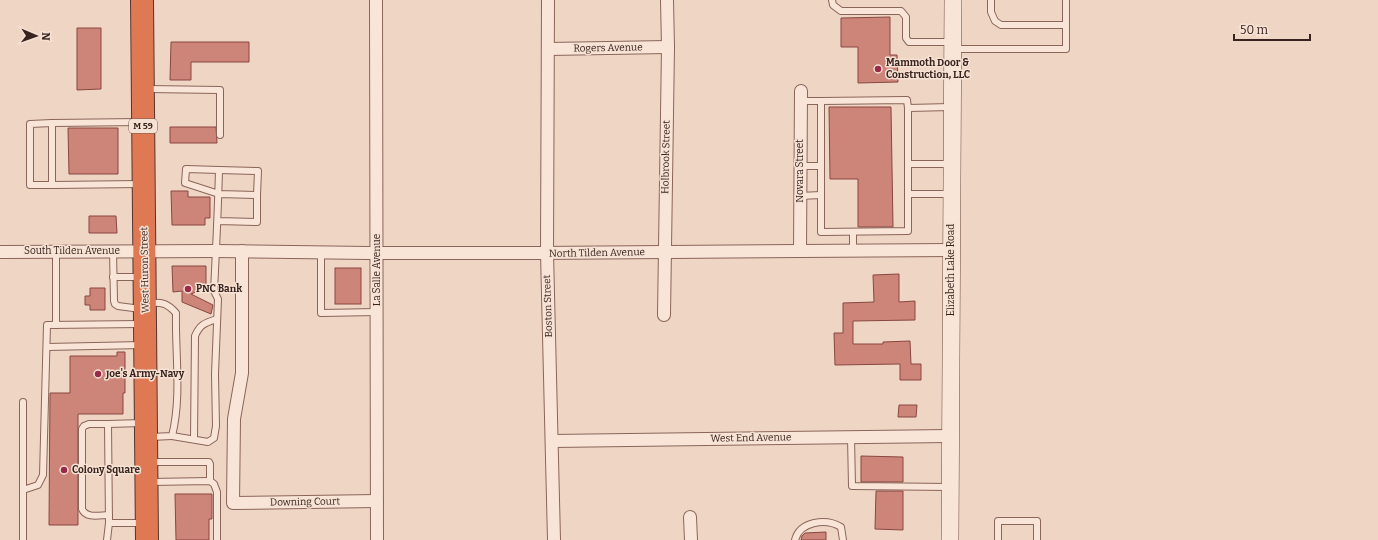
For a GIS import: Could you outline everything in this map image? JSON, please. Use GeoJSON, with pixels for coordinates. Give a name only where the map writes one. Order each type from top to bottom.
{"type":"FeatureCollection","features":[{"type":"Feature","properties":{"kind":"highway","name":"West Huron Street"},"geometry":{"type":"LineString","coordinates":[[142,0],[147,531]]}},
{"type":"Feature","properties":{"kind":"main road","name":"Elizabeth Lake Road"},"geometry":{"type":"LineString","coordinates":[[950,540],[953,0]]}},
{"type":"Feature","properties":{"kind":"street","name":"La Salle Avenue"},"geometry":{"type":"LineString","coordinates":[[376,0],[377,540]]}},
{"type":"Feature","properties":{"kind":"street","name":"Boston Street"},"geometry":{"type":"LineString","coordinates":[[548,0],[547,253],[554,540]]}},
{"type":"Feature","properties":{"kind":"street","name":"Holbrook Street"},"geometry":{"type":"LineString","coordinates":[[664,315],[668,48],[667,0]]}},
{"type":"Feature","properties":{"kind":"street","name":"Rogers Avenue"},"geometry":{"type":"LineString","coordinates":[[548,49],[668,48]]}},
{"type":"Feature","properties":{"kind":"street","name":"Novara Street"},"geometry":{"type":"LineString","coordinates":[[800,96],[800,250]]}},
{"type":"Feature","properties":{"kind":"street","name":"North Tilden Avenue"},"geometry":{"type":"LineString","coordinates":[[144,251],[547,253],[952,250]]}},
{"type":"Feature","properties":{"kind":"street","name":"South Tilden Avenue"},"geometry":{"type":"LineString","coordinates":[[0,252],[144,251]]}},
{"type":"Feature","properties":{"kind":"street","name":"Downing Court"},"geometry":{"type":"LineString","coordinates":[[242,251],[242,373],[234,419],[233,502],[377,501]]}},
{"type":"Feature","properties":{"kind":"street","name":"West End Avenue"},"geometry":{"type":"LineString","coordinates":[[552,441],[950,436]]}},
{"type":"Feature","properties":{"kind":"street"},"geometry":{"type":"LineString","coordinates":[[690,517],[691,540]]}},
{"type":"Feature","properties":{"kind":"lane"},"geometry":{"type":"LineString","coordinates":[[832,0],[833,5],[841,11],[901,11],[906,17],[906,38],[909,42],[953,46],[1066,49],[1066,0]]}},
{"type":"Feature","properties":{"kind":"lane"},"geometry":{"type":"LineString","coordinates":[[991,0],[991,12],[995,21],[1001,25],[1066,25]]}},
{"type":"Feature","properties":{"kind":"lane"},"geometry":{"type":"LineString","coordinates":[[143,88],[220,90],[220,135]]}},
{"type":"Feature","properties":{"kind":"lane"},"geometry":{"type":"LineString","coordinates":[[800,96],[822,101],[908,100],[908,231],[821,232],[822,101]]}},
{"type":"Feature","properties":{"kind":"lane"},"geometry":{"type":"LineString","coordinates":[[908,108],[952,107]]}},
{"type":"Feature","properties":{"kind":"lane"},"geometry":{"type":"LineString","coordinates":[[143,122],[30,124],[30,185],[144,184]]}},
{"type":"Feature","properties":{"kind":"lane"},"geometry":{"type":"LineString","coordinates":[[52,123],[52,185]]}},
{"type":"Feature","properties":{"kind":"lane"},"geometry":{"type":"LineString","coordinates":[[908,164],[952,164]]}},
{"type":"Feature","properties":{"kind":"lane"},"geometry":{"type":"LineString","coordinates":[[800,166],[821,166]]}},
{"type":"Feature","properties":{"kind":"lane"},"geometry":{"type":"LineString","coordinates":[[218,221],[257,222],[258,172],[186,169],[185,183],[219,194],[257,195]]}},
{"type":"Feature","properties":{"kind":"lane"},"geometry":{"type":"LineString","coordinates":[[108,515],[88,516],[83,513],[82,430],[84,426],[88,424],[108,424],[208,442],[214,438],[216,426],[215,374],[218,299],[214,291],[219,170]]}},
{"type":"Feature","properties":{"kind":"lane"},"geometry":{"type":"LineString","coordinates":[[908,194],[952,194]]}},
{"type":"Feature","properties":{"kind":"lane"},"geometry":{"type":"LineString","coordinates":[[800,196],[821,195]]}},
{"type":"Feature","properties":{"kind":"lane"},"geometry":{"type":"LineString","coordinates":[[853,232],[853,251]]}},
{"type":"Feature","properties":{"kind":"lane"},"geometry":{"type":"LineString","coordinates":[[56,251],[56,325]]}},
{"type":"Feature","properties":{"kind":"lane"},"geometry":{"type":"LineString","coordinates":[[113,251],[115,304],[145,321]]}},
{"type":"Feature","properties":{"kind":"lane"},"geometry":{"type":"LineString","coordinates":[[321,252],[321,313],[377,312]]}},
{"type":"Feature","properties":{"kind":"lane"},"geometry":{"type":"LineString","coordinates":[[113,277],[145,277]]}},
{"type":"Feature","properties":{"kind":"lane"},"geometry":{"type":"LineString","coordinates":[[47,346],[145,321],[161,302],[170,306],[176,313],[177,408],[172,436]]}},
{"type":"Feature","properties":{"kind":"lane"},"geometry":{"type":"LineString","coordinates":[[194,439],[195,336],[198,328],[205,322],[218,319]]}},
{"type":"Feature","properties":{"kind":"lane"},"geometry":{"type":"LineString","coordinates":[[23,490],[38,485],[43,475],[47,325],[145,321]]}},
{"type":"Feature","properties":{"kind":"lane"},"geometry":{"type":"LineString","coordinates":[[23,402],[23,540]]}},
{"type":"Feature","properties":{"kind":"lane"},"geometry":{"type":"LineString","coordinates":[[107,540],[109,523],[108,424]]}},
{"type":"Feature","properties":{"kind":"lane"},"geometry":{"type":"LineString","coordinates":[[851,437],[852,486],[950,487]]}},
{"type":"Feature","properties":{"kind":"lane"},"geometry":{"type":"LineString","coordinates":[[146,472],[206,461],[210,464],[210,481]]}},
{"type":"Feature","properties":{"kind":"lane"},"geometry":{"type":"LineString","coordinates":[[146,472],[210,481],[214,484],[217,492],[217,540]]}},
{"type":"Feature","properties":{"kind":"lane"},"geometry":{"type":"LineString","coordinates":[[998,540],[998,521],[1038,521],[1037,540]]}},
{"type":"Feature","properties":{"kind":"lane"},"geometry":{"type":"LineString","coordinates":[[795,540],[798,533],[806,526],[812,523],[824,522],[835,523],[841,527],[843,540]]}},
{"type":"Feature","properties":{"kind":"lane"},"geometry":{"type":"LineString","coordinates":[[109,523],[147,531]]}},
{"type":"Feature","properties":{"kind":"building"},"geometry":{"type":"Polygon","coordinates":[[[890,17],[890,55],[897,55],[898,82],[858,83],[858,47],[841,47],[841,18],[890,17]]]}},
{"type":"Feature","properties":{"kind":"building"},"geometry":{"type":"Polygon","coordinates":[[[77,28],[101,28],[101,89],[77,90],[77,28]]]}},
{"type":"Feature","properties":{"kind":"building"},"geometry":{"type":"Polygon","coordinates":[[[171,42],[249,42],[249,62],[191,62],[191,80],[170,80],[171,42]]]}},
{"type":"Feature","properties":{"kind":"building"},"geometry":{"type":"Polygon","coordinates":[[[829,107],[891,107],[893,227],[858,227],[858,179],[830,179],[829,107]]]}},
{"type":"Feature","properties":{"kind":"building"},"geometry":{"type":"Polygon","coordinates":[[[170,127],[216,127],[217,143],[170,143],[170,127]]]}},
{"type":"Feature","properties":{"kind":"building"},"geometry":{"type":"Polygon","coordinates":[[[68,128],[118,128],[118,174],[69,174],[68,128]]]}},
{"type":"Feature","properties":{"kind":"building"},"geometry":{"type":"Polygon","coordinates":[[[171,191],[188,191],[188,197],[210,197],[210,218],[205,218],[205,225],[172,225],[171,191]]]}},
{"type":"Feature","properties":{"kind":"building"},"geometry":{"type":"Polygon","coordinates":[[[89,216],[116,216],[117,233],[89,233],[89,216]]]}},
{"type":"Feature","properties":{"kind":"building","name":"PNC Bank"},"geometry":{"type":"Polygon","coordinates":[[[172,266],[206,266],[206,288],[191,294],[213,305],[211,314],[182,302],[182,291],[173,292],[172,266]]]}},
{"type":"Feature","properties":{"kind":"building"},"geometry":{"type":"Polygon","coordinates":[[[335,268],[361,268],[361,304],[335,304],[335,268]]]}},
{"type":"Feature","properties":{"kind":"building"},"geometry":{"type":"Polygon","coordinates":[[[899,274],[899,302],[915,301],[915,320],[853,321],[853,344],[883,344],[883,342],[910,341],[911,364],[921,364],[921,380],[900,380],[900,364],[835,365],[834,333],[843,333],[843,303],[874,302],[873,275],[899,274]]]}},
{"type":"Feature","properties":{"kind":"building"},"geometry":{"type":"Polygon","coordinates":[[[90,288],[105,288],[105,310],[90,310],[90,305],[85,305],[85,296],[90,296],[90,288]]]}},
{"type":"Feature","properties":{"kind":"building","name":"Colony Square"},"geometry":{"type":"Polygon","coordinates":[[[117,352],[125,352],[125,393],[123,393],[123,414],[78,414],[78,525],[49,525],[50,393],[70,393],[70,356],[117,356],[117,352]]]}},
{"type":"Feature","properties":{"kind":"building"},"geometry":{"type":"Polygon","coordinates":[[[899,405],[917,405],[916,417],[898,417],[899,405]]]}},
{"type":"Feature","properties":{"kind":"building"},"geometry":{"type":"Polygon","coordinates":[[[861,456],[903,457],[903,482],[861,482],[861,456]]]}},
{"type":"Feature","properties":{"kind":"building"},"geometry":{"type":"Polygon","coordinates":[[[876,491],[903,491],[903,530],[875,529],[876,491]]]}},
{"type":"Feature","properties":{"kind":"building"},"geometry":{"type":"Polygon","coordinates":[[[175,494],[212,494],[212,519],[209,519],[209,540],[176,540],[175,494]]]}},
{"type":"Feature","properties":{"kind":"building"},"geometry":{"type":"Polygon","coordinates":[[[826,532],[826,540],[801,540],[805,533],[826,532]]]}},
{"type":"Feature","properties":{"kind":"place","name":"Mammoth Door & Construction, LLC"},"geometry":{"type":"Point","coordinates":[878,69]}},
{"type":"Feature","properties":{"kind":"place","name":"PNC Bank"},"geometry":{"type":"Point","coordinates":[188,289]}},
{"type":"Feature","properties":{"kind":"place","name":"Joe's Army-Navy"},"geometry":{"type":"Point","coordinates":[98,374]}},
{"type":"Feature","properties":{"kind":"place","name":"Colony Square"},"geometry":{"type":"Point","coordinates":[64,470]}}]}
